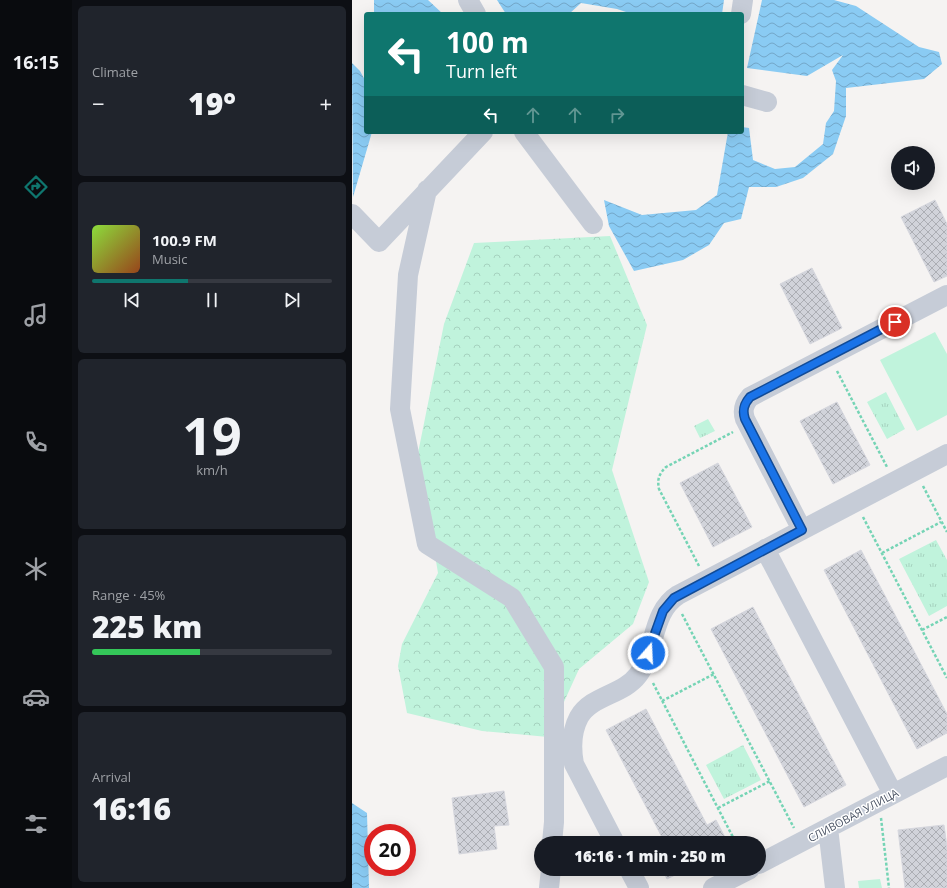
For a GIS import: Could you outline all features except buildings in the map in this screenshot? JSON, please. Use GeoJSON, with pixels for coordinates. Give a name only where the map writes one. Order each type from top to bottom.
{"type":"FeatureCollection","features":[{"type":"Feature","properties":{"kind":"street"},"geometry":{"type":"LineString","coordinates":[[468,0],[475,12]]}},
{"type":"Feature","properties":{"kind":"street"},"geometry":{"type":"LineString","coordinates":[[741,12],[743,0]]}},
{"type":"Feature","properties":{"kind":"street"},"geometry":{"type":"LineString","coordinates":[[744,96],[767,102]]}},
{"type":"Feature","properties":{"kind":"street"},"geometry":{"type":"LineString","coordinates":[[352,214],[379,242],[481,134]]}},
{"type":"Feature","properties":{"kind":"street"},"geometry":{"type":"LineString","coordinates":[[526,134],[593,224]]}},
{"type":"Feature","properties":{"kind":"street"},"geometry":{"type":"LineString","coordinates":[[427,190],[408,275],[400,409],[427,544],[512,598],[554,667],[554,814],[552,836]]}},
{"type":"Feature","properties":{"kind":"street"},"geometry":{"type":"LineString","coordinates":[[802,530],[747,424],[743,413],[744,407],[750,397],[947,295]]}},
{"type":"Feature","properties":{"kind":"street"},"geometry":{"type":"LineString","coordinates":[[612,836],[574,764],[572,740],[574,728],[587,706],[631,682],[639,674],[644,665],[663,611],[674,598],[947,454]]}},
{"type":"Feature","properties":{"kind":"street"},"geometry":{"type":"LineString","coordinates":[[765,549],[886,798]]}},
{"type":"Feature","properties":{"kind":"street","name":"СЛИВОВАЯ УЛИЦА"},"geometry":{"type":"LineString","coordinates":[[766,860],[947,766]]}},
{"type":"Feature","properties":{"kind":"street"},"geometry":{"type":"LineString","coordinates":[[828,828],[835,888]]}},
{"type":"Feature","properties":{"kind":"street"},"geometry":{"type":"LineString","coordinates":[[549,888],[550,876]]}},
{"type":"Feature","properties":{"kind":"street"},"geometry":{"type":"LineString","coordinates":[[633,876],[639,888]]}},
{"type":"Feature","properties":{"kind":"street"},"geometry":{"type":"LineString","coordinates":[[713,888],[736,876]]}},
{"type":"Feature","properties":{"kind":"path"},"geometry":{"type":"LineString","coordinates":[[830,356],[895,482]]}},
{"type":"Feature","properties":{"kind":"path"},"geometry":{"type":"LineString","coordinates":[[706,580],[659,489],[658,478],[666,467],[747,424]]}},
{"type":"Feature","properties":{"kind":"path"},"geometry":{"type":"LineString","coordinates":[[915,471],[947,532]]}},
{"type":"Feature","properties":{"kind":"path"},"geometry":{"type":"LineString","coordinates":[[855,502],[947,678]]}},
{"type":"Feature","properties":{"kind":"path"},"geometry":{"type":"LineString","coordinates":[[882,553],[941,522]]}},
{"type":"Feature","properties":{"kind":"path"},"geometry":{"type":"LineString","coordinates":[[674,598],[801,842]]}},
{"type":"Feature","properties":{"kind":"path"},"geometry":{"type":"LineString","coordinates":[[922,630],[947,618]]}},
{"type":"Feature","properties":{"kind":"path"},"geometry":{"type":"LineString","coordinates":[[644,665],[732,836]]}},
{"type":"Feature","properties":{"kind":"path"},"geometry":{"type":"LineString","coordinates":[[662,701],[714,674]]}},
{"type":"Feature","properties":{"kind":"path"},"geometry":{"type":"LineString","coordinates":[[718,808],[770,781]]}},
{"type":"Feature","properties":{"kind":"path"},"geometry":{"type":"LineString","coordinates":[[886,798],[889,888]]}},
{"type":"Feature","properties":{"kind":"green space"},"geometry":{"type":"Polygon","coordinates":[[[610,236],[647,325],[612,470],[649,582],[633,624],[579,669],[548,737],[482,731],[407,713],[398,666],[402,644],[438,573],[418,453],[444,324],[474,243],[610,236]]]}},
{"type":"Feature","properties":{"kind":"green space"},"geometry":{"type":"Polygon","coordinates":[[[935,332],[947,354],[947,415],[917,431],[880,360],[935,332]]]}},
{"type":"Feature","properties":{"kind":"green space"},"geometry":{"type":"Polygon","coordinates":[[[886,392],[905,429],[887,439],[867,402],[886,392]]]}},
{"type":"Feature","properties":{"kind":"green space"},"geometry":{"type":"Polygon","coordinates":[[[708,419],[715,431],[700,438],[694,426],[708,419]]]}},
{"type":"Feature","properties":{"kind":"green space"},"geometry":{"type":"Polygon","coordinates":[[[936,540],[947,560],[947,606],[929,616],[899,559],[936,540]]]}},
{"type":"Feature","properties":{"kind":"green space"},"geometry":{"type":"Polygon","coordinates":[[[743,745],[761,780],[724,799],[706,765],[743,745]]]}},
{"type":"Feature","properties":{"kind":"green space"},"geometry":{"type":"Polygon","coordinates":[[[880,879],[882,888],[859,888],[858,881],[880,879]]]}},
{"type":"Feature","properties":{"kind":"water"},"geometry":{"type":"Polygon","coordinates":[[[374,0],[428,0],[441,12],[374,12],[374,0]]]}},
{"type":"Feature","properties":{"kind":"water"},"geometry":{"type":"Polygon","coordinates":[[[497,0],[724,0],[722,12],[626,12],[581,3],[571,12],[505,12],[497,0]]]}},
{"type":"Feature","properties":{"kind":"water"},"geometry":{"type":"Polygon","coordinates":[[[762,0],[834,0],[856,6],[919,47],[939,52],[942,64],[924,79],[846,88],[846,116],[833,154],[803,178],[776,187],[749,187],[741,219],[724,223],[709,245],[683,260],[634,271],[609,226],[604,200],[642,215],[696,210],[717,195],[728,134],[744,134],[744,127],[749,128],[753,160],[775,169],[795,167],[823,144],[826,123],[834,111],[836,81],[832,70],[843,55],[807,76],[747,68],[762,0]]]}},
{"type":"Feature","properties":{"kind":"water"},"geometry":{"type":"Polygon","coordinates":[[[352,63],[360,71],[364,78],[364,134],[371,134],[353,197],[352,63]]]}},
{"type":"Feature","properties":{"kind":"water"},"geometry":{"type":"Polygon","coordinates":[[[352,803],[367,813],[367,824],[364,824],[364,876],[369,876],[369,888],[352,888],[352,803]]]}},
{"type":"Feature","properties":{"kind":"route"},"geometry":{"type":"LineString","coordinates":[[648,653],[660,616],[669,602],[674,598],[802,530],[745,419],[743,413],[746,402],[750,397],[895,322]]}}]}
